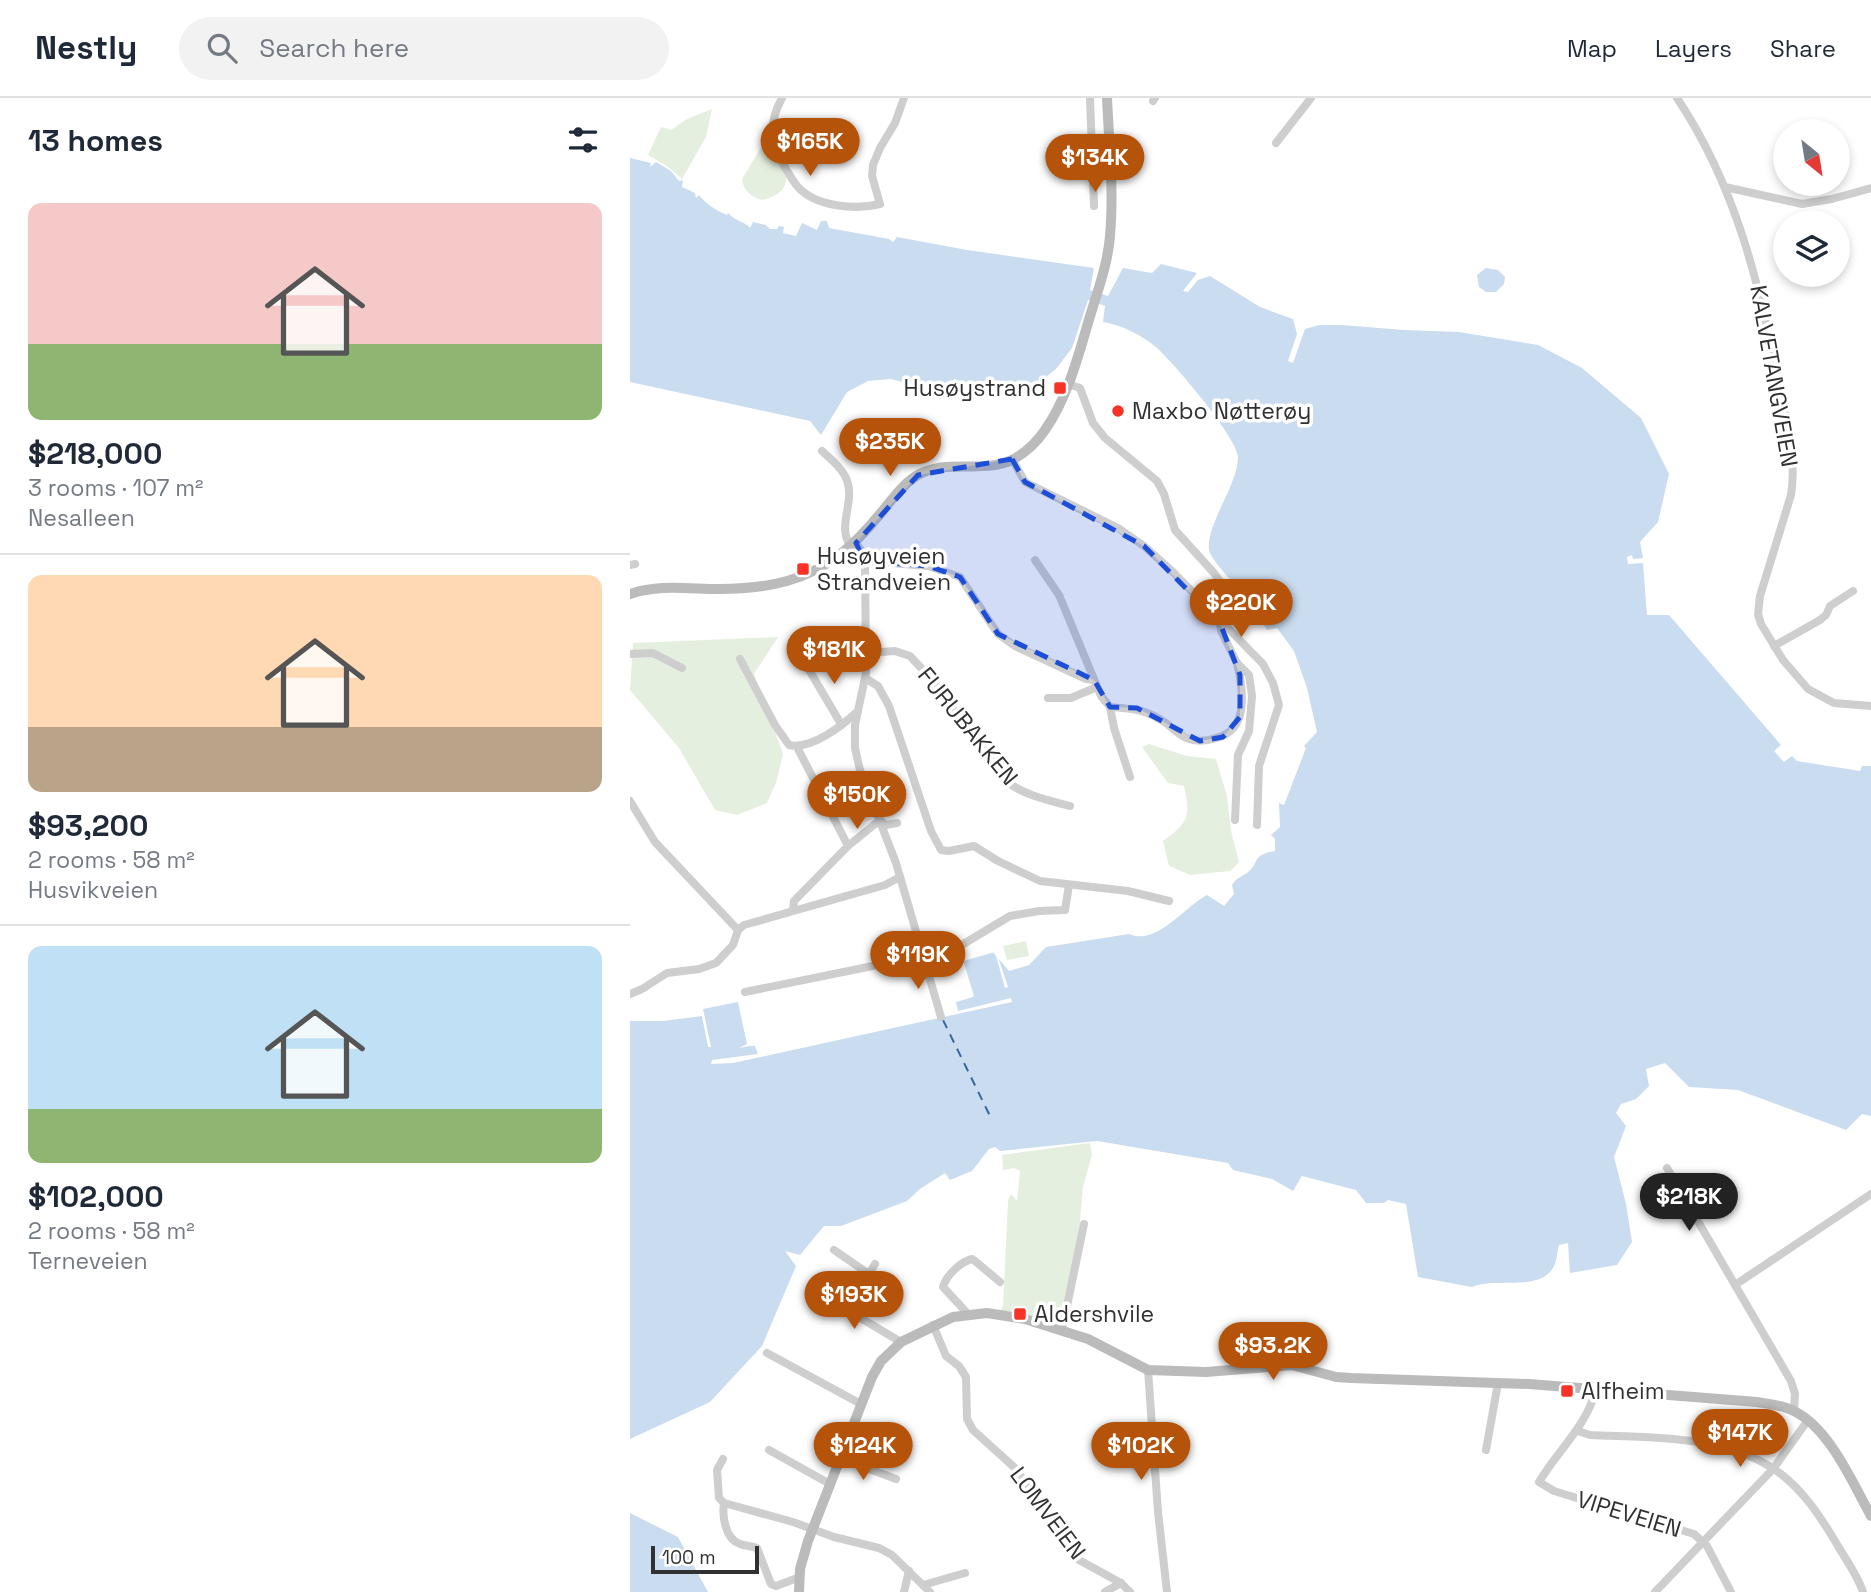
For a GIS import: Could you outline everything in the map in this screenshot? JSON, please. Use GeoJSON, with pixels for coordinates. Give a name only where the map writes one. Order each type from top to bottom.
{"type":"FeatureCollection","features":[{"type":"Feature","properties":{"kind":"main road"},"geometry":{"type":"LineString","coordinates":[[630,594],[647,589],[666,588],[738,589],[784,582],[821,568],[853,545],[901,489],[918,475],[942,466],[997,465],[1013,459],[1044,432],[1060,405],[1068,384],[1105,266],[1110,232],[1107,98]]}},
{"type":"Feature","properties":{"kind":"main road"},"geometry":{"type":"LineString","coordinates":[[799,1592],[805,1552],[861,1404],[881,1361],[901,1342],[933,1325],[968,1314],[999,1315],[1062,1330],[1088,1339],[1148,1370],[1206,1372],[1292,1365],[1336,1377],[1596,1389],[1757,1402],[1794,1410],[1808,1420],[1830,1445],[1871,1516]]}},
{"type":"Feature","properties":{"kind":"street"},"geometry":{"type":"LineString","coordinates":[[782,98],[774,113],[772,140],[778,156],[797,186],[807,195],[830,203],[853,206],[880,204],[872,176],[873,165],[895,123],[904,98]]}},
{"type":"Feature","properties":{"kind":"street"},"geometry":{"type":"LineString","coordinates":[[1090,98],[1094,206]]}},
{"type":"Feature","properties":{"kind":"street"},"geometry":{"type":"LineString","coordinates":[[1276,142],[1311,98]]}},
{"type":"Feature","properties":{"kind":"street","name":"KALVETANGVEIEN"},"geometry":{"type":"LineString","coordinates":[[1677,98],[1702,139],[1743,232],[1760,292],[1793,467],[1791,495],[1759,603],[1761,624],[1793,673],[1814,694],[1841,705],[1871,706]]}},
{"type":"Feature","properties":{"kind":"street"},"geometry":{"type":"LineString","coordinates":[[1725,187],[1802,204],[1871,188]]}},
{"type":"Feature","properties":{"kind":"street"},"geometry":{"type":"LineString","coordinates":[[1068,384],[1080,388],[1093,423],[1105,438],[1157,481],[1175,530],[1214,573],[1240,610]]}},
{"type":"Feature","properties":{"kind":"street"},"geometry":{"type":"LineString","coordinates":[[822,451],[839,467],[849,485],[845,540],[861,550],[865,561],[867,653],[854,733],[855,748],[860,770],[900,877],[941,1017]]}},
{"type":"Feature","properties":{"kind":"street"},"geometry":{"type":"LineString","coordinates":[[1013,459],[1025,482],[1118,527],[1144,546],[1263,664],[1278,699],[1279,709],[1259,766],[1257,825]]}},
{"type":"Feature","properties":{"kind":"street"},"geometry":{"type":"LineString","coordinates":[[1035,560],[1059,596],[1096,684],[1110,707],[1130,777]]}},
{"type":"Feature","properties":{"kind":"street"},"geometry":{"type":"LineString","coordinates":[[865,561],[928,566],[960,577],[989,624],[1004,639],[1096,684]]}},
{"type":"Feature","properties":{"kind":"street"},"geometry":{"type":"LineString","coordinates":[[1774,646],[1820,620],[1830,606],[1853,591]]}},
{"type":"Feature","properties":{"kind":"street"},"geometry":{"type":"LineString","coordinates":[[1110,707],[1137,708],[1152,714],[1189,739],[1200,741],[1223,737],[1235,727],[1240,717],[1242,695],[1237,663],[1221,631],[1220,623]]}},
{"type":"Feature","properties":{"kind":"street","name":"FURUBAKKEN"},"geometry":{"type":"LineString","coordinates":[[867,653],[895,651],[910,656],[936,684],[1006,781],[1037,797],[1070,806]]}},
{"type":"Feature","properties":{"kind":"street"},"geometry":{"type":"LineString","coordinates":[[630,654],[653,653],[682,668]]}},
{"type":"Feature","properties":{"kind":"street"},"geometry":{"type":"LineString","coordinates":[[740,659],[789,745],[797,747],[823,736],[858,711]]}},
{"type":"Feature","properties":{"kind":"street"},"geometry":{"type":"LineString","coordinates":[[805,663],[841,724]]}},
{"type":"Feature","properties":{"kind":"street"},"geometry":{"type":"LineString","coordinates":[[1236,820],[1238,755],[1249,731],[1252,695],[1249,675],[1237,663]]}},
{"type":"Feature","properties":{"kind":"street"},"geometry":{"type":"LineString","coordinates":[[865,678],[877,686],[889,706],[931,831],[941,850],[975,846],[998,861],[1040,881],[1128,891],[1169,901]]}},
{"type":"Feature","properties":{"kind":"street"},"geometry":{"type":"LineString","coordinates":[[1048,698],[1071,698],[1096,684]]}},
{"type":"Feature","properties":{"kind":"street"},"geometry":{"type":"LineString","coordinates":[[797,747],[848,846]]}},
{"type":"Feature","properties":{"kind":"street"},"geometry":{"type":"LineString","coordinates":[[630,801],[655,842],[738,930]]}},
{"type":"Feature","properties":{"kind":"street"},"geometry":{"type":"LineString","coordinates":[[880,820],[886,825],[897,823]]}},
{"type":"Feature","properties":{"kind":"street"},"geometry":{"type":"LineString","coordinates":[[793,910],[794,901],[848,846],[880,820]]}},
{"type":"Feature","properties":{"kind":"street"},"geometry":{"type":"LineString","coordinates":[[738,930],[900,877]]}},
{"type":"Feature","properties":{"kind":"street"},"geometry":{"type":"LineString","coordinates":[[745,992],[960,946],[1010,916],[1065,910],[1069,885]]}},
{"type":"Feature","properties":{"kind":"street"},"geometry":{"type":"LineString","coordinates":[[630,994],[667,973],[699,969],[716,963],[733,946],[738,930]]}},
{"type":"Feature","properties":{"kind":"street"},"geometry":{"type":"LineString","coordinates":[[1667,1168],[1791,1381],[1795,1394],[1794,1410]]}},
{"type":"Feature","properties":{"kind":"street"},"geometry":{"type":"LineString","coordinates":[[1735,1284],[1871,1194]]}},
{"type":"Feature","properties":{"kind":"street"},"geometry":{"type":"LineString","coordinates":[[1062,1330],[1084,1224]]}},
{"type":"Feature","properties":{"kind":"street"},"geometry":{"type":"LineString","coordinates":[[834,1250],[869,1274]]}},
{"type":"Feature","properties":{"kind":"street"},"geometry":{"type":"LineString","coordinates":[[968,1314],[943,1287],[963,1262],[972,1259],[1000,1282]]}},
{"type":"Feature","properties":{"kind":"street"},"geometry":{"type":"LineString","coordinates":[[852,1312],[875,1264]]}},
{"type":"Feature","properties":{"kind":"street"},"geometry":{"type":"LineString","coordinates":[[825,1297],[901,1342]]}},
{"type":"Feature","properties":{"kind":"street","name":"LOMVEIEN"},"geometry":{"type":"LineString","coordinates":[[933,1325],[946,1356],[959,1366],[966,1377],[967,1419],[973,1430],[1015,1468],[1079,1560],[1121,1583],[1130,1592]]}},
{"type":"Feature","properties":{"kind":"street"},"geometry":{"type":"LineString","coordinates":[[767,1353],[861,1404]]}},
{"type":"Feature","properties":{"kind":"street"},"geometry":{"type":"LineString","coordinates":[[1148,1370],[1158,1512],[1167,1592]]}},
{"type":"Feature","properties":{"kind":"street"},"geometry":{"type":"LineString","coordinates":[[1486,1450],[1498,1384]]}},
{"type":"Feature","properties":{"kind":"street"},"geometry":{"type":"LineString","coordinates":[[1596,1389],[1578,1431],[1705,1443],[1738,1452],[1773,1469],[1802,1494],[1819,1515],[1863,1592]]}},
{"type":"Feature","properties":{"kind":"street"},"geometry":{"type":"LineString","coordinates":[[1655,1592],[1773,1469],[1808,1420]]}},
{"type":"Feature","properties":{"kind":"street","name":"VIPEVEIEN"},"geometry":{"type":"LineString","coordinates":[[1578,1431],[1539,1482],[1554,1491],[1690,1533],[1704,1542],[1731,1592]]}},
{"type":"Feature","properties":{"kind":"street"},"geometry":{"type":"LineString","coordinates":[[769,1450],[830,1485]]}},
{"type":"Feature","properties":{"kind":"street"},"geometry":{"type":"LineString","coordinates":[[840,1458],[896,1479]]}},
{"type":"Feature","properties":{"kind":"street"},"geometry":{"type":"LineString","coordinates":[[723,1459],[717,1470],[719,1499],[724,1503],[879,1548],[892,1555],[930,1592]]}},
{"type":"Feature","properties":{"kind":"street"},"geometry":{"type":"LineString","coordinates":[[724,1503],[723,1511],[729,1534],[739,1544],[757,1548],[771,1584],[776,1586],[800,1577]]}},
{"type":"Feature","properties":{"kind":"street"},"geometry":{"type":"LineString","coordinates":[[904,1592],[909,1571]]}},
{"type":"Feature","properties":{"kind":"street"},"geometry":{"type":"LineString","coordinates":[[923,1585],[965,1573]]}},
{"type":"Feature","properties":{"kind":"street"},"geometry":{"type":"LineString","coordinates":[[1105,1592],[1121,1583]]}},
{"type":"Feature","properties":{"kind":"highlighted area"},"geometry":{"type":"Polygon","coordinates":[[[1012,459],[1025,482],[1144,546],[1220,623],[1240,675],[1240,717],[1223,737],[1200,741],[1137,708],[1110,707],[1094,680],[998,634],[960,577],[928,566],[865,561],[856,543],[918,475],[1012,459]]]}},
{"type":"Feature","properties":{"kind":"green space"},"geometry":{"type":"Polygon","coordinates":[[[712,109],[706,137],[682,179],[648,155],[661,127],[671,130],[687,119],[712,109]]]}},
{"type":"Feature","properties":{"kind":"green space"},"geometry":{"type":"Polygon","coordinates":[[[771,131],[784,162],[786,181],[783,189],[775,196],[762,200],[748,192],[742,179],[771,131]]]}},
{"type":"Feature","properties":{"kind":"green space"},"geometry":{"type":"Polygon","coordinates":[[[778,637],[754,674],[783,754],[776,783],[767,803],[737,815],[715,810],[679,748],[630,690],[633,643],[778,637]]]}},
{"type":"Feature","properties":{"kind":"green space"},"geometry":{"type":"Polygon","coordinates":[[[1149,744],[1187,756],[1216,759],[1227,796],[1231,831],[1239,862],[1230,871],[1190,875],[1169,866],[1163,841],[1182,824],[1187,812],[1186,797],[1184,786],[1168,783],[1142,747],[1149,744]]]}},
{"type":"Feature","properties":{"kind":"green space"},"geometry":{"type":"Polygon","coordinates":[[[1026,941],[1029,956],[1007,960],[1003,946],[1026,941]]]}},
{"type":"Feature","properties":{"kind":"green space"},"geometry":{"type":"Polygon","coordinates":[[[1090,1143],[1092,1155],[1083,1187],[1079,1232],[1061,1324],[1013,1311],[1000,1312],[1003,1306],[1008,1201],[1011,1194],[1017,1201],[1020,1171],[1014,1168],[1003,1170],[1002,1155],[1090,1143]]]}},
{"type":"Feature","properties":{"kind":"water"},"geometry":{"type":"Polygon","coordinates":[[[630,158],[651,163],[650,167],[656,162],[671,171],[679,181],[683,180],[682,187],[695,193],[696,198],[699,195],[714,209],[727,215],[728,213],[750,228],[753,222],[766,225],[770,229],[777,229],[779,226],[784,227],[783,233],[796,236],[802,223],[817,230],[821,221],[827,221],[829,228],[893,242],[897,237],[1094,268],[1090,290],[1108,296],[1123,268],[1152,273],[1161,264],[1197,273],[1183,291],[1188,292],[1198,280],[1210,276],[1260,307],[1293,319],[1297,334],[1288,361],[1293,363],[1305,329],[1319,325],[1342,325],[1459,332],[1538,345],[1582,368],[1641,418],[1669,474],[1658,522],[1640,542],[1643,558],[1633,559],[1632,555],[1627,557],[1628,564],[1643,563],[1647,615],[1669,615],[1781,745],[1774,751],[1784,762],[1792,756],[1797,761],[1860,771],[1862,766],[1871,766],[1871,1116],[1862,1114],[1846,1130],[1738,1090],[1689,1087],[1665,1063],[1646,1069],[1649,1086],[1636,1099],[1621,1104],[1616,1113],[1626,1126],[1614,1157],[1632,1242],[1617,1265],[1570,1273],[1568,1243],[1559,1245],[1553,1268],[1537,1280],[1472,1287],[1418,1277],[1406,1204],[1388,1200],[1384,1203],[1366,1203],[1356,1190],[1302,1176],[1293,1191],[1272,1179],[1233,1170],[1228,1163],[1097,1141],[1000,1151],[995,1147],[989,1149],[972,1171],[950,1180],[945,1173],[907,1201],[841,1226],[824,1226],[800,1255],[785,1251],[796,1266],[762,1346],[710,1402],[630,1439],[630,1021],[663,1021],[702,1016],[701,1007],[740,999],[748,1046],[755,1046],[759,1057],[957,1013],[955,1002],[974,996],[963,960],[992,951],[1009,971],[1029,965],[1046,947],[1129,934],[1150,935],[1170,924],[1207,895],[1224,906],[1234,894],[1232,885],[1235,880],[1247,873],[1259,857],[1275,851],[1275,839],[1271,835],[1280,827],[1279,803],[1284,805],[1306,748],[1304,746],[1317,732],[1307,688],[1294,651],[1277,628],[1267,630],[1255,608],[1222,570],[1209,550],[1212,529],[1233,481],[1238,458],[1235,448],[1217,418],[1156,347],[1131,331],[1103,322],[1105,306],[1088,300],[1072,348],[1056,369],[1042,380],[1003,390],[917,386],[891,379],[868,381],[847,392],[821,435],[810,421],[630,382],[630,158]]]}},
{"type":"Feature","properties":{"kind":"water"},"geometry":{"type":"Polygon","coordinates":[[[1486,268],[1498,270],[1505,277],[1504,284],[1496,292],[1486,292],[1479,287],[1477,275],[1486,268]]]}},
{"type":"Feature","properties":{"kind":"water"},"geometry":{"type":"Polygon","coordinates":[[[630,1513],[678,1537],[708,1592],[630,1592],[630,1513]]]}},
{"type":"Feature","properties":{"kind":"pier"},"geometry":{"type":"Polygon","coordinates":[[[995,948],[1008,987],[1005,988],[995,952],[963,961],[973,997],[956,1002],[958,1011],[1011,998],[1012,1002],[733,1063],[711,1064],[712,1060],[758,1054],[756,1045],[739,1048],[747,1044],[738,1002],[703,1009],[711,1047],[708,1047],[700,1006],[743,998],[751,1043],[757,1043],[761,1053],[953,1010],[951,1000],[970,995],[960,958],[995,948]]]}},
{"type":"Feature","properties":{"kind":"ferry route"},"geometry":{"type":"LineString","coordinates":[[943,1020],[990,1116]]}},
{"type":"Feature","properties":{"kind":"place","name":"Husøystrand"},"geometry":{"type":"Point","coordinates":[1060,388]}},
{"type":"Feature","properties":{"kind":"place","name":"Maxbo Nøtterøy"},"geometry":{"type":"Point","coordinates":[1118,411]}},
{"type":"Feature","properties":{"kind":"place","name":"Husøyveien Strandveien"},"geometry":{"type":"Point","coordinates":[803,569]}},
{"type":"Feature","properties":{"kind":"place","name":"Aldershvile"},"geometry":{"type":"Point","coordinates":[1020,1314]}},
{"type":"Feature","properties":{"kind":"place","name":"Alfheim"},"geometry":{"type":"Point","coordinates":[1567,1391]}}]}
